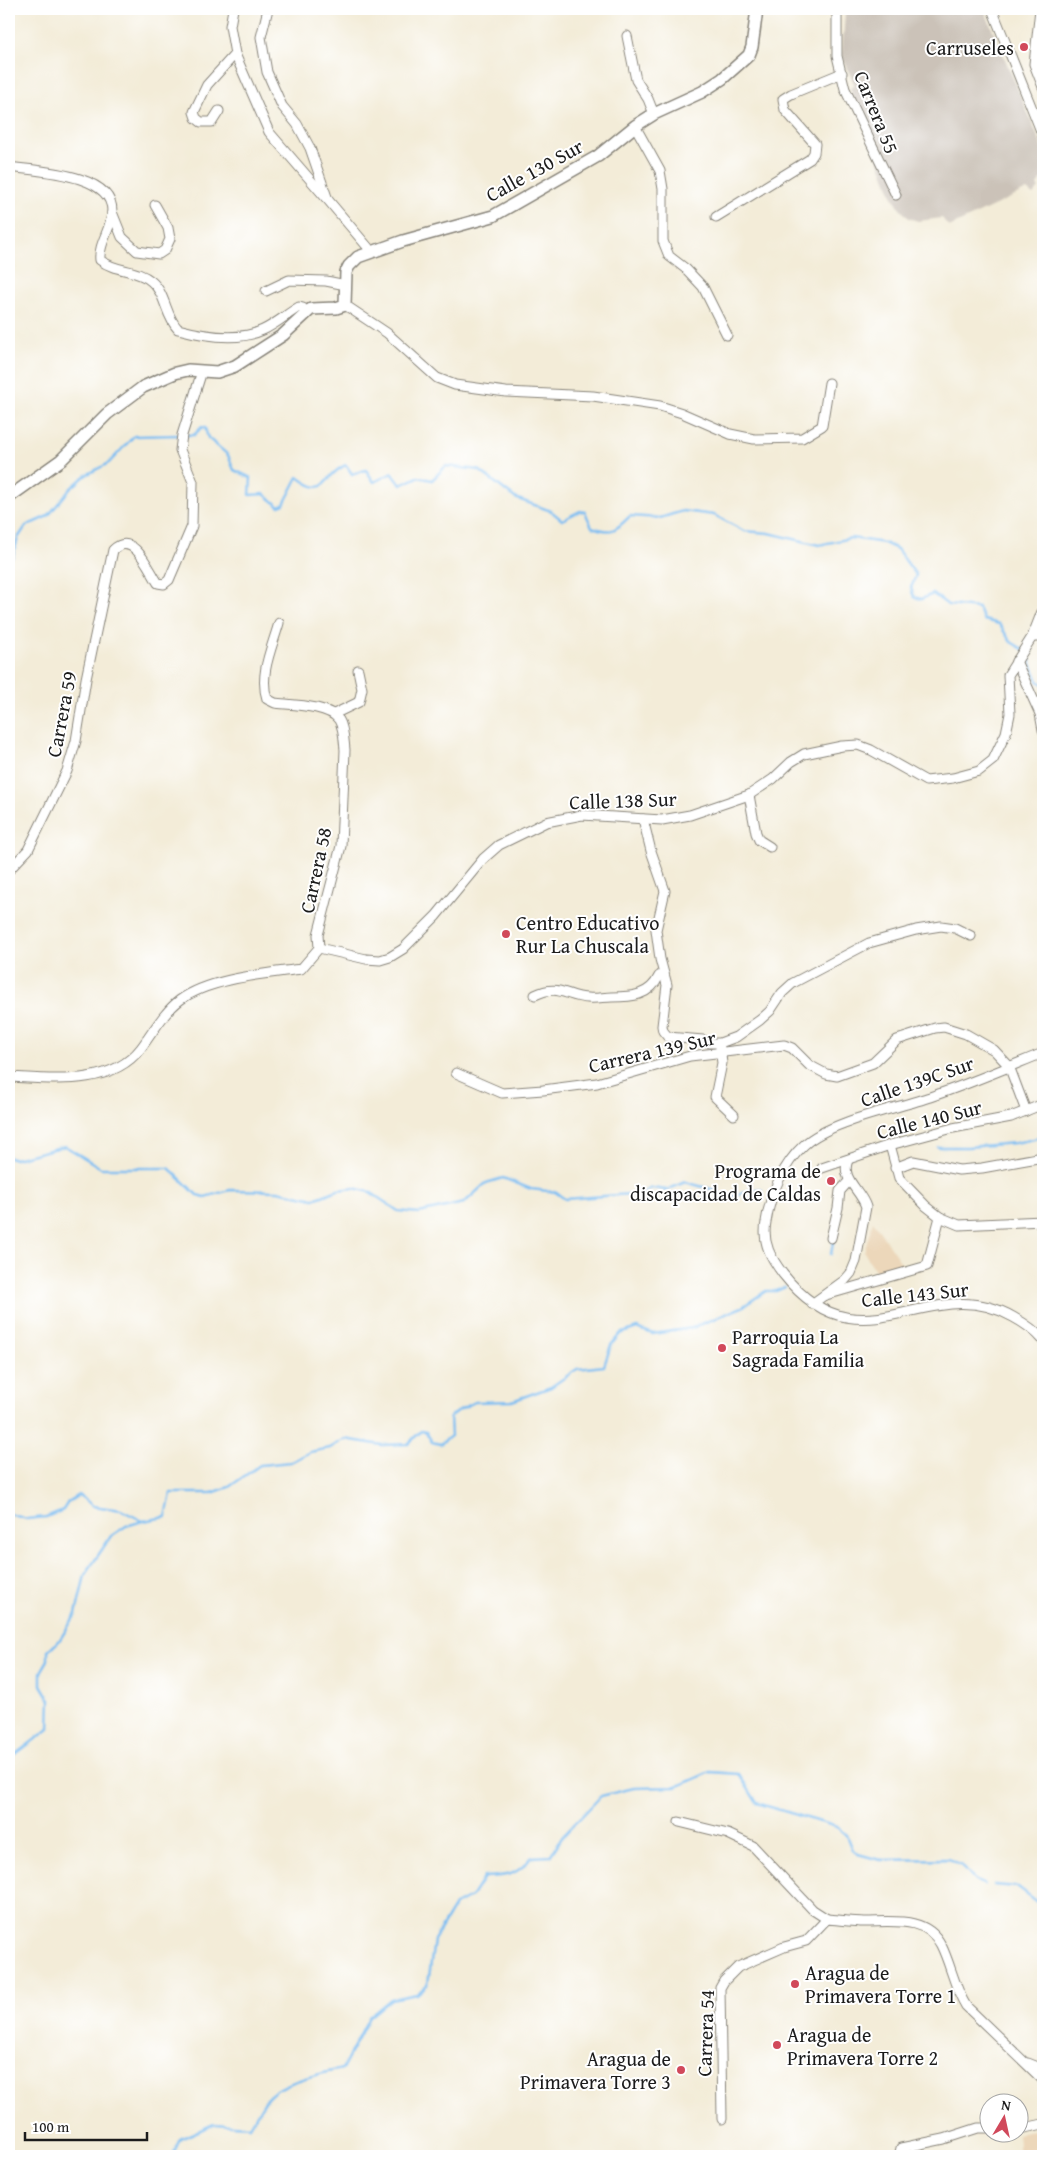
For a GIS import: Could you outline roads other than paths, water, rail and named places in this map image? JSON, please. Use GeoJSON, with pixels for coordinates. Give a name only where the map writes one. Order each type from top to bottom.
{"type":"FeatureCollection","features":[{"type":"Feature","properties":{"kind":"street"},"geometry":{"type":"LineString","coordinates":[[232,9],[230,26],[234,54],[269,132],[372,252]]}},
{"type":"Feature","properties":{"kind":"street"},"geometry":{"type":"LineString","coordinates":[[268,9],[261,37],[267,72],[282,106],[297,124],[310,148],[328,200]]}},
{"type":"Feature","properties":{"kind":"street","name":"Calle 130 Sur"},"geometry":{"type":"LineString","coordinates":[[345,305],[346,272],[352,261],[358,257],[493,216],[598,156],[635,126],[654,114],[702,92],[740,65],[749,55],[752,47],[757,9]]}},
{"type":"Feature","properties":{"kind":"street","name":"Carrera 55"},"geometry":{"type":"LineString","coordinates":[[834,9],[836,15],[837,56],[845,89],[896,195]]}},
{"type":"Feature","properties":{"kind":"street"},"geometry":{"type":"LineString","coordinates":[[992,9],[1043,136]]}},
{"type":"Feature","properties":{"kind":"street"},"geometry":{"type":"LineString","coordinates":[[1040,9],[1041,33],[1034,64],[1043,87]]}},
{"type":"Feature","properties":{"kind":"street"},"geometry":{"type":"LineString","coordinates":[[627,36],[636,80],[654,114]]}},
{"type":"Feature","properties":{"kind":"street"},"geometry":{"type":"LineString","coordinates":[[219,111],[212,122],[201,122],[196,118],[194,112],[207,85],[234,54]]}},
{"type":"Feature","properties":{"kind":"street"},"geometry":{"type":"LineString","coordinates":[[716,217],[810,159],[814,153],[815,144],[785,110],[783,100],[791,94],[842,73]]}},
{"type":"Feature","properties":{"kind":"street"},"geometry":{"type":"LineString","coordinates":[[635,126],[660,171],[663,189],[663,241],[669,256],[686,269],[703,287],[727,335]]}},
{"type":"Feature","properties":{"kind":"street"},"geometry":{"type":"LineString","coordinates":[[9,167],[73,177],[90,183],[106,194],[122,236],[137,251],[159,254],[165,250],[170,239],[168,228],[155,205]]}},
{"type":"Feature","properties":{"kind":"street"},"geometry":{"type":"LineString","coordinates":[[112,212],[108,230],[100,249],[100,260],[117,269],[143,276],[152,281],[162,295],[169,316],[178,329],[220,336],[248,335],[263,330],[299,306],[306,313]]}},
{"type":"Feature","properties":{"kind":"street"},"geometry":{"type":"LineString","coordinates":[[266,291],[289,280],[326,281],[346,285]]}},
{"type":"Feature","properties":{"kind":"street"},"geometry":{"type":"LineString","coordinates":[[9,497],[61,460],[108,414],[143,388],[175,373],[188,370],[217,372],[235,366],[283,335],[313,308],[336,308],[345,305],[387,333],[437,378],[455,385],[506,392],[593,396],[660,406],[682,413],[730,434],[754,439],[802,438],[822,426],[829,383]]}},
{"type":"Feature","properties":{"kind":"street","name":"Carrera 59"},"geometry":{"type":"LineString","coordinates":[[9,870],[28,850],[68,772],[76,741],[86,679],[113,550],[118,546],[130,546],[144,557],[158,583],[164,584],[169,580],[192,526],[193,482],[180,450],[182,435],[202,371]]}},
{"type":"Feature","properties":{"kind":"street"},"geometry":{"type":"LineString","coordinates":[[1043,608],[1029,640],[1019,657],[1042,715],[1043,730]]}},
{"type":"Feature","properties":{"kind":"street"},"geometry":{"type":"LineString","coordinates":[[279,623],[265,672],[263,687],[267,699],[275,703],[326,710],[334,714],[359,702],[362,689],[358,670]]}},
{"type":"Feature","properties":{"kind":"street"},"geometry":{"type":"LineString","coordinates":[[1029,640],[1043,638]]}},
{"type":"Feature","properties":{"kind":"street","name":"Calle 138 Sur"},"geometry":{"type":"LineString","coordinates":[[318,948],[366,959],[380,960],[390,957],[402,949],[436,916],[483,859],[499,845],[546,822],[582,815],[662,820],[690,815],[749,794],[773,779],[790,762],[804,754],[842,746],[858,745],[871,750],[926,781],[979,771],[993,760],[1006,733],[1009,723],[1008,675],[1019,657]]}},
{"type":"Feature","properties":{"kind":"street","name":"Carrera 58"},"geometry":{"type":"LineString","coordinates":[[318,948],[318,935],[342,846],[344,822],[342,798],[345,750],[340,721],[334,714]]}},
{"type":"Feature","properties":{"kind":"street"},"geometry":{"type":"LineString","coordinates":[[749,794],[756,834],[759,840],[770,847]]}},
{"type":"Feature","properties":{"kind":"street"},"geometry":{"type":"LineString","coordinates":[[644,820],[651,850],[665,891],[656,930],[667,985],[662,1026],[665,1034],[710,1043],[720,1043],[736,1036],[760,1020],[770,1011],[782,993],[793,983],[869,944],[916,930],[941,926],[955,928],[971,936]]}},
{"type":"Feature","properties":{"kind":"street"},"geometry":{"type":"LineString","coordinates":[[9,1077],[51,1079],[92,1076],[116,1069],[127,1062],[140,1048],[179,1000],[195,992],[251,975],[301,969],[318,948]]}},
{"type":"Feature","properties":{"kind":"street"},"geometry":{"type":"LineString","coordinates":[[536,995],[555,989],[588,998],[633,996],[648,990],[655,984],[659,976],[664,974]]}},
{"type":"Feature","properties":{"kind":"street","name":"Carrera 139 Sur"},"geometry":{"type":"LineString","coordinates":[[456,1073],[502,1093],[543,1090],[597,1082],[690,1056],[784,1045],[792,1048],[806,1063],[826,1074],[837,1076],[873,1063],[897,1040],[944,1027],[982,1041],[994,1050],[1009,1066]]}},
{"type":"Feature","properties":{"kind":"street"},"geometry":{"type":"LineString","coordinates":[[720,1043],[722,1063],[715,1097],[734,1115]]}},
{"type":"Feature","properties":{"kind":"street","name":"Calle 139C Sur"},"geometry":{"type":"LineString","coordinates":[[812,1304],[800,1294],[780,1269],[767,1249],[765,1240],[767,1215],[777,1185],[804,1145],[825,1131],[843,1124],[932,1096],[1043,1053]]}},
{"type":"Feature","properties":{"kind":"street"},"geometry":{"type":"LineString","coordinates":[[1009,1066],[1026,1112]]}},
{"type":"Feature","properties":{"kind":"street","name":"Calle 140 Sur"},"geometry":{"type":"LineString","coordinates":[[822,1168],[890,1145],[953,1128],[1012,1117],[1043,1104]]}},
{"type":"Feature","properties":{"kind":"street"},"geometry":{"type":"LineString","coordinates":[[890,1145],[899,1178],[926,1206],[940,1217],[958,1225],[1043,1221]]}},
{"type":"Feature","properties":{"kind":"street"},"geometry":{"type":"LineString","coordinates":[[895,1168],[913,1161],[959,1170],[982,1168],[1043,1157]]}},
{"type":"Feature","properties":{"kind":"street"},"geometry":{"type":"LineString","coordinates":[[812,1304],[845,1280],[856,1261],[866,1214],[864,1201],[849,1181],[846,1172],[848,1160]]}},
{"type":"Feature","properties":{"kind":"street"},"geometry":{"type":"LineString","coordinates":[[830,1238],[838,1208],[840,1191],[849,1181]]}},
{"type":"Feature","properties":{"kind":"street"},"geometry":{"type":"LineString","coordinates":[[826,1295],[926,1266],[940,1217]]}},
{"type":"Feature","properties":{"kind":"street","name":"Calle 143 Sur"},"geometry":{"type":"LineString","coordinates":[[812,1304],[842,1316],[872,1319],[951,1303],[979,1304],[1009,1315],[1033,1330],[1043,1340]]}},
{"type":"Feature","properties":{"kind":"street"},"geometry":{"type":"LineString","coordinates":[[679,1822],[728,1834],[753,1846],[813,1910],[827,1919],[865,1922],[891,1921],[917,1924],[927,1929],[936,1936],[941,1945],[958,1994],[966,2006],[1043,2080]]}},
{"type":"Feature","properties":{"kind":"street","name":"Carrera 54"},"geometry":{"type":"LineString","coordinates":[[722,2119],[720,1988],[724,1981],[738,1967],[784,1947],[806,1940],[827,1919]]}},
{"type":"Feature","properties":{"kind":"street"},"geometry":{"type":"LineString","coordinates":[[1023,2061],[1043,2069]]}},
{"type":"Feature","properties":{"kind":"street"},"geometry":{"type":"LineString","coordinates":[[1030,2127],[1043,2124]]}},
{"type":"Feature","properties":{"kind":"street"},"geometry":{"type":"LineString","coordinates":[[900,2152],[980,2128]]}},
{"type":"Feature","properties":{"kind":"waterway"},"geometry":{"type":"LineString","coordinates":[[185,435],[194,435],[202,427],[205,428],[208,438],[228,455],[234,470],[251,478],[250,495],[264,494],[279,506],[284,504],[298,477],[315,487],[320,486],[338,469],[346,465],[352,474],[366,470],[374,482],[392,473],[401,485],[418,477],[432,480],[446,466],[479,470],[515,498],[551,511],[562,520],[580,511],[585,512],[592,527],[609,531],[617,528],[630,516],[660,518],[683,511],[714,515],[744,531],[769,533],[819,545],[851,538],[884,543],[897,549],[916,575],[911,588],[914,597],[921,599],[933,594],[948,605],[978,608],[984,620],[999,624],[1011,642],[1026,651],[1038,681],[1043,684]]}},
{"type":"Feature","properties":{"kind":"waterway"},"geometry":{"type":"LineString","coordinates":[[9,560],[13,556],[18,538],[26,526],[48,516],[70,489],[86,475],[109,463],[134,436],[179,435]]}},
{"type":"Feature","properties":{"kind":"waterway"},"geometry":{"type":"LineString","coordinates":[[938,1147],[968,1147],[1015,1143],[1043,1135]]}},
{"type":"Feature","properties":{"kind":"waterway"},"geometry":{"type":"LineString","coordinates":[[9,1157],[15,1159],[65,1146],[101,1168],[169,1168],[197,1195],[205,1197],[230,1190],[278,1191],[314,1199],[338,1190],[354,1188],[370,1192],[398,1211],[419,1213],[464,1203],[486,1183],[503,1178],[531,1189],[555,1192],[565,1199],[643,1193],[651,1188],[667,1190],[685,1182],[718,1191],[725,1199],[751,1190],[762,1190]]}},
{"type":"Feature","properties":{"kind":"waterway"},"geometry":{"type":"LineString","coordinates":[[831,1254],[834,1238]]}},
{"type":"Feature","properties":{"kind":"waterway"},"geometry":{"type":"LineString","coordinates":[[9,1514],[27,1519],[46,1517],[63,1510],[68,1502],[79,1495],[93,1506],[121,1510],[143,1521],[166,1517],[171,1493],[212,1493],[229,1487],[260,1465],[291,1462],[310,1452],[330,1448],[345,1439],[382,1445],[408,1444],[421,1431],[426,1432],[432,1442],[440,1444],[451,1436],[450,1417],[459,1410],[475,1402],[512,1401],[551,1387],[577,1369],[604,1366],[611,1345],[620,1334],[637,1328],[653,1334],[692,1328],[742,1307],[766,1291],[776,1291],[785,1287]]}},
{"type":"Feature","properties":{"kind":"waterway"},"geometry":{"type":"LineString","coordinates":[[9,1774],[13,1756],[49,1729],[50,1700],[41,1685],[41,1672],[48,1660],[48,1651],[59,1641],[76,1614],[85,1575],[111,1536],[126,1526],[143,1521]]}},
{"type":"Feature","properties":{"kind":"waterway"},"geometry":{"type":"LineString","coordinates":[[172,2156],[180,2139],[214,2124],[250,2126],[264,2103],[275,2091],[303,2079],[342,2069],[369,2017],[391,1999],[417,1994],[428,1984],[434,1940],[455,1905],[472,1896],[484,1877],[511,1874],[521,1868],[532,1857],[550,1856],[563,1836],[601,1796],[634,1788],[676,1787],[710,1772],[739,1774],[757,1803],[837,1827],[846,1835],[852,1850],[858,1854],[880,1860],[949,1859],[962,1866],[975,1881],[984,1884]]}},
{"type":"Feature","properties":{"kind":"waterway"},"geometry":{"type":"LineString","coordinates":[[994,1885],[1018,1887],[1043,1906]]}},
{"type":"Feature","properties":{"kind":"place","name":"Carruseles"},"geometry":{"type":"Point","coordinates":[1024,47]}},
{"type":"Feature","properties":{"kind":"place","name":"Centro Educativo Rur La Chuscala"},"geometry":{"type":"Point","coordinates":[506,934]}},
{"type":"Feature","properties":{"kind":"place","name":"Programa de discapacidad de Caldas"},"geometry":{"type":"Point","coordinates":[831,1181]}},
{"type":"Feature","properties":{"kind":"place","name":"Parroquia La Sagrada Familia"},"geometry":{"type":"Point","coordinates":[722,1348]}},
{"type":"Feature","properties":{"kind":"place","name":"Aragua de Primavera Torre 1"},"geometry":{"type":"Point","coordinates":[795,1984]}},
{"type":"Feature","properties":{"kind":"place","name":"Aragua de Primavera Torre 2"},"geometry":{"type":"Point","coordinates":[777,2045]}},
{"type":"Feature","properties":{"kind":"place","name":"Aragua de Primavera Torre 3"},"geometry":{"type":"Point","coordinates":[681,2070]}}]}
